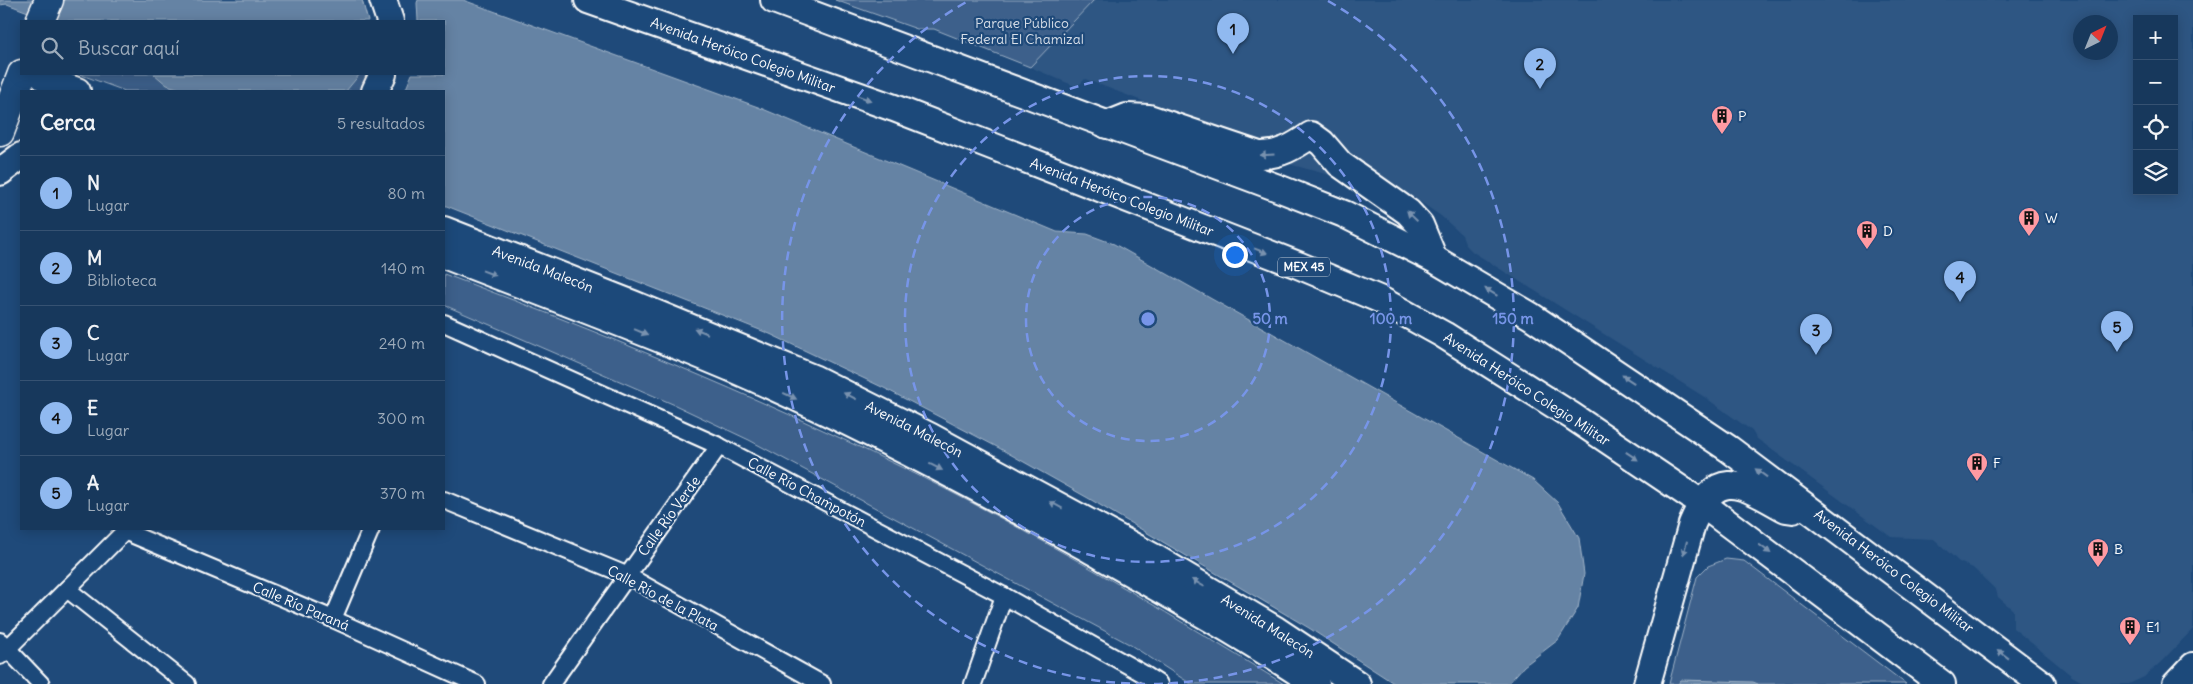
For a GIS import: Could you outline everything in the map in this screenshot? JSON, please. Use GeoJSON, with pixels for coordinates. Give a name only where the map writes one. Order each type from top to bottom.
{"type":"FeatureCollection","features":[{"type":"Feature","properties":{"kind":"highway"},"geometry":{"type":"LineString","coordinates":[[40,20],[49,0]]}},
{"type":"Feature","properties":{"kind":"highway"},"geometry":{"type":"LineString","coordinates":[[1,122],[22,75]]}},
{"type":"Feature","properties":{"kind":"main road"},"geometry":{"type":"LineString","coordinates":[[383,0],[390,20]]}},
{"type":"Feature","properties":{"kind":"main road","name":"Avenida Heróico Colegio Militar"},"geometry":{"type":"LineString","coordinates":[[588,0],[902,112],[1298,265],[1379,299],[1444,335],[1572,416],[1701,503],[1942,684]]}},
{"type":"Feature","properties":{"kind":"main road","name":"Avenida Heróico Colegio Militar"},"geometry":{"type":"LineString","coordinates":[[774,0],[1344,214],[1434,259],[1531,316],[1729,449],[2042,684]]}},
{"type":"Feature","properties":{"kind":"main road"},"geometry":{"type":"LineString","coordinates":[[41,75],[47,80],[75,90]]}},
{"type":"Feature","properties":{"kind":"main road"},"geometry":{"type":"LineString","coordinates":[[375,90],[383,75]]}},
{"type":"Feature","properties":{"kind":"main road"},"geometry":{"type":"LineString","coordinates":[[1107,125],[1127,117],[1149,118],[1260,155],[1275,154],[1293,147],[1311,135],[1322,143],[1340,164],[1408,212],[1420,225],[1434,259]]}},
{"type":"Feature","properties":{"kind":"main road"},"geometry":{"type":"LineString","coordinates":[[0,172],[20,157]]}},
{"type":"Feature","properties":{"kind":"main road","name":"Avenida Malecón"},"geometry":{"type":"LineString","coordinates":[[445,230],[753,352],[830,386],[931,437],[1155,558],[1276,630],[1357,684]]}},
{"type":"Feature","properties":{"kind":"main road","name":"Avenida Malecón"},"geometry":{"type":"LineString","coordinates":[[445,255],[600,315],[732,369],[938,468],[1012,506],[1165,592],[1316,684]]}},
{"type":"Feature","properties":{"kind":"main road"},"geometry":{"type":"LineString","coordinates":[[1647,684],[1692,524],[1701,503],[1716,488],[1738,485],[1786,509],[1820,516]]}},
{"type":"Feature","properties":{"kind":"main road"},"geometry":{"type":"LineString","coordinates":[[2175,684],[2193,665]]}},
{"type":"Feature","properties":{"kind":"street","name":"Calle Río Champotón"},"geometry":{"type":"LineString","coordinates":[[445,323],[720,446],[1004,596],[1159,684]]}},
{"type":"Feature","properties":{"kind":"street","name":"Calle Río Verde"},"geometry":{"type":"LineString","coordinates":[[550,684],[626,575],[720,446]]}},
{"type":"Feature","properties":{"kind":"street","name":"Calle Río de la Plata"},"geometry":{"type":"LineString","coordinates":[[445,500],[626,575],[822,684]]}},
{"type":"Feature","properties":{"kind":"street"},"geometry":{"type":"LineString","coordinates":[[41,684],[3,648],[67,589],[125,530]]}},
{"type":"Feature","properties":{"kind":"street","name":"Calle Río Paraná"},"geometry":{"type":"LineString","coordinates":[[125,530],[333,619],[477,684]]}},
{"type":"Feature","properties":{"kind":"street"},"geometry":{"type":"LineString","coordinates":[[333,619],[371,530]]}},
{"type":"Feature","properties":{"kind":"street"},"geometry":{"type":"LineString","coordinates":[[67,589],[188,684]]}},
{"type":"Feature","properties":{"kind":"street"},"geometry":{"type":"LineString","coordinates":[[972,684],[1004,596]]}},
{"type":"Feature","properties":{"kind":"shaded area"},"geometry":{"type":"Polygon","coordinates":[[[0,0],[362,0],[368,20],[49,20],[7,4],[0,5],[0,0]]]}},
{"type":"Feature","properties":{"kind":"shaded area"},"geometry":{"type":"Polygon","coordinates":[[[418,0],[463,0],[758,107],[1057,232],[1087,234],[1114,244],[1533,480],[1558,503],[1579,538],[1584,574],[1578,608],[1558,640],[1524,666],[1508,684],[1395,684],[1309,628],[1088,498],[999,448],[884,388],[770,334],[445,205],[445,90],[405,90],[412,75],[445,75],[445,20],[418,20],[418,0]]]}},
{"type":"Feature","properties":{"kind":"shaded area"},"geometry":{"type":"Polygon","coordinates":[[[1094,0],[2193,0],[2193,629],[2144,677],[2129,684],[2086,684],[2072,676],[2013,628],[2013,610],[1998,597],[1996,590],[1973,568],[1959,562],[1934,539],[1891,537],[1756,438],[1752,431],[1706,398],[1473,252],[1466,245],[1462,235],[1441,216],[1363,163],[1348,180],[1285,163],[1262,147],[1085,79],[1077,87],[1030,67],[1094,0]]]}},
{"type":"Feature","properties":{"kind":"shaded area"},"geometry":{"type":"Polygon","coordinates":[[[155,75],[359,75],[347,90],[184,90],[167,85],[155,75]]]}},
{"type":"Feature","properties":{"kind":"shaded area"},"geometry":{"type":"Polygon","coordinates":[[[1681,680],[1753,682],[1758,684],[1678,684],[1681,680]]]}},
{"type":"Feature","properties":{"kind":"green space","name":"Parque Público Federal El Chamizal"},"geometry":{"type":"Polygon","coordinates":[[[835,0],[1094,0],[1030,67],[934,29],[917,29],[835,0]]]}},
{"type":"Feature","properties":{"kind":"green space"},"geometry":{"type":"Polygon","coordinates":[[[82,75],[369,75],[362,90],[122,90],[82,75]]]}},
{"type":"Feature","properties":{"kind":"green space"},"geometry":{"type":"Polygon","coordinates":[[[445,274],[674,364],[899,466],[1046,543],[1142,598],[1284,684],[1191,684],[1129,644],[749,440],[675,405],[445,305],[445,274]]]}},
{"type":"Feature","properties":{"kind":"green space"},"geometry":{"type":"Polygon","coordinates":[[[1726,559],[1744,561],[1906,684],[1669,684],[1697,577],[1708,566],[1726,559]]]}},
{"type":"Feature","properties":{"kind":"place","name":"N"},"geometry":{"type":"Point","coordinates":[1233,54]}},
{"type":"Feature","properties":{"kind":"place","name":"M"},"geometry":{"type":"Point","coordinates":[1540,89]}},
{"type":"Feature","properties":{"kind":"place","name":"P"},"geometry":{"type":"Point","coordinates":[1722,135]}},
{"type":"Feature","properties":{"kind":"place","name":"W"},"geometry":{"type":"Point","coordinates":[2029,237]}},
{"type":"Feature","properties":{"kind":"place","name":"D"},"geometry":{"type":"Point","coordinates":[1867,250]}},
{"type":"Feature","properties":{"kind":"place","name":"E"},"geometry":{"type":"Point","coordinates":[1960,302]}},
{"type":"Feature","properties":{"kind":"place","name":"A"},"geometry":{"type":"Point","coordinates":[2117,352]}},
{"type":"Feature","properties":{"kind":"place","name":"C"},"geometry":{"type":"Point","coordinates":[1816,355]}},
{"type":"Feature","properties":{"kind":"place","name":"F"},"geometry":{"type":"Point","coordinates":[1977,482]}},
{"type":"Feature","properties":{"kind":"place","name":"B"},"geometry":{"type":"Point","coordinates":[2098,568]}},
{"type":"Feature","properties":{"kind":"place","name":"E1"},"geometry":{"type":"Point","coordinates":[2130,646]}}]}
